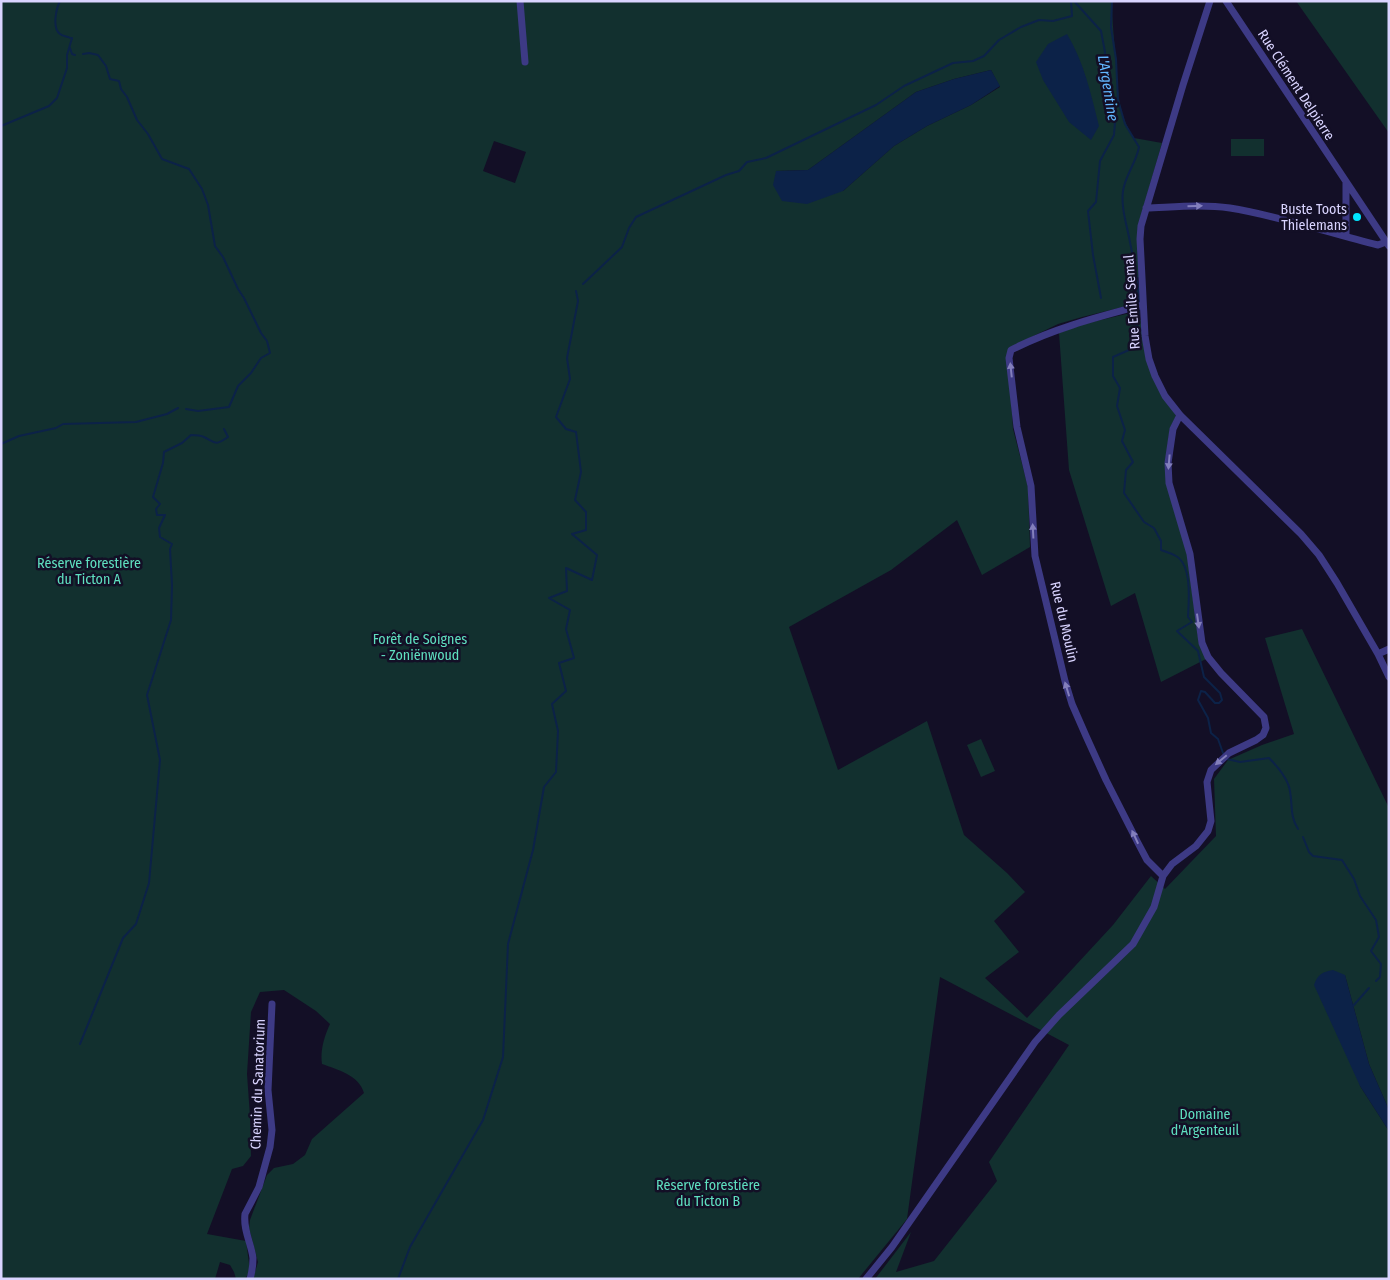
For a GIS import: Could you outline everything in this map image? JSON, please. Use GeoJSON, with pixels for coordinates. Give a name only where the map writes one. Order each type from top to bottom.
{"type":"FeatureCollection","features":[{"type":"Feature","properties":{"kind":"street"},"geometry":{"type":"LineString","coordinates":[[520,1],[525,62]]}},
{"type":"Feature","properties":{"kind":"street","name":"Rue Emile Semal"},"geometry":{"type":"LineString","coordinates":[[1210,1],[1141,226],[1145,336],[1149,359],[1165,396],[1180,415],[1301,534],[1319,555],[1378,654],[1389,677]]}},
{"type":"Feature","properties":{"kind":"street","name":"Rue Clément Delpierre"},"geometry":{"type":"LineString","coordinates":[[1226,1],[1387,244]]}},
{"type":"Feature","properties":{"kind":"street"},"geometry":{"type":"LineString","coordinates":[[1346,183],[1346,236]]}},
{"type":"Feature","properties":{"kind":"street"},"geometry":{"type":"LineString","coordinates":[[1146,208],[1205,206],[1229,208],[1260,214],[1378,245],[1387,244]]}},
{"type":"Feature","properties":{"kind":"street","name":"Rue du Moulin"},"geometry":{"type":"LineString","coordinates":[[1144,305],[1084,320],[1055,330],[1010,352],[1017,427],[1031,486],[1035,556],[1065,681],[1072,704],[1102,772],[1138,843],[1147,860],[1164,876]]}},
{"type":"Feature","properties":{"kind":"street"},"geometry":{"type":"LineString","coordinates":[[866,1279],[892,1247],[1035,1042],[1059,1015],[1133,944],[1154,907],[1164,876],[1172,864],[1196,846],[1208,831],[1211,821],[1207,782],[1211,770],[1222,758],[1263,735],[1266,728],[1264,717],[1221,673],[1208,657],[1202,643],[1190,554],[1169,483],[1168,463],[1173,429],[1180,415]]}},
{"type":"Feature","properties":{"kind":"street"},"geometry":{"type":"LineString","coordinates":[[1378,654],[1389,649]]}},
{"type":"Feature","properties":{"kind":"street","name":"Chemin du Sanatorium"},"geometry":{"type":"LineString","coordinates":[[250,1279],[253,1258],[244,1220],[263,1176],[270,1147],[272,1130],[268,1090],[272,1004]]}},
{"type":"Feature","properties":{"kind":"green space","name":"Forêt de Soignes - Zoniënwoud"},"geometry":{"type":"Polygon","coordinates":[[[1,1],[1112,1],[1118,91],[1124,118],[1134,138],[1162,143],[1138,226],[1139,277],[1136,278],[1139,303],[1058,324],[1009,348],[1013,429],[1028,487],[1030,547],[982,575],[957,520],[891,570],[789,627],[838,770],[927,721],[964,835],[1007,873],[1025,892],[994,921],[1019,952],[985,978],[1027,1018],[1113,925],[1151,876],[1165,889],[1216,836],[1214,779],[1228,760],[1294,734],[1265,638],[1302,629],[1389,808],[1389,1110],[1369,1064],[1345,975],[1360,1086],[1389,1131],[1389,1279],[875,1279],[911,1232],[896,1272],[934,1261],[997,1181],[989,1162],[1069,1045],[940,977],[907,1219],[858,1279],[253,1279],[258,1262],[249,1228],[250,1220],[267,1175],[274,1168],[293,1164],[305,1155],[312,1139],[364,1093],[353,1077],[322,1064],[323,1044],[330,1024],[316,1011],[284,990],[260,992],[251,1012],[247,1074],[251,1156],[243,1166],[232,1169],[207,1234],[246,1241],[250,1271],[245,1279],[236,1279],[230,1265],[220,1262],[215,1279],[1,1279],[1,1]],[[991,70],[954,79],[916,92],[808,170],[776,171],[843,191],[894,146],[927,126],[971,105],[1000,87],[991,70]],[[494,141],[483,171],[515,183],[526,152],[494,141]]]}},
{"type":"Feature","properties":{"kind":"green space"},"geometry":{"type":"Polygon","coordinates":[[[1296,1],[1389,1],[1389,133],[1296,1]]]}},
{"type":"Feature","properties":{"kind":"green space"},"geometry":{"type":"Polygon","coordinates":[[[1231,139],[1264,139],[1264,156],[1231,156],[1231,139]]]}},
{"type":"Feature","properties":{"kind":"green space"},"geometry":{"type":"Polygon","coordinates":[[[1139,311],[1146,359],[1176,416],[1170,428],[1165,463],[1187,554],[1199,644],[1206,659],[1161,682],[1135,593],[1111,606],[1069,470],[1059,333],[1084,324],[1139,311]]]}},
{"type":"Feature","properties":{"kind":"green space"},"geometry":{"type":"Polygon","coordinates":[[[981,739],[995,771],[981,777],[967,745],[981,739]]]}},
{"type":"Feature","properties":{"kind":"water"},"geometry":{"type":"Polygon","coordinates":[[[1067,34],[1090,90],[1099,126],[1091,140],[1069,122],[1043,80],[1036,62],[1048,44],[1067,34]]]}},
{"type":"Feature","properties":{"kind":"water"},"geometry":{"type":"Polygon","coordinates":[[[991,70],[1000,86],[971,105],[927,126],[894,146],[843,191],[807,204],[782,201],[773,185],[776,171],[808,170],[916,92],[954,79],[991,70]]]}},
{"type":"Feature","properties":{"kind":"water"},"geometry":{"type":"Polygon","coordinates":[[[1333,970],[1345,975],[1369,1064],[1389,1110],[1389,1131],[1360,1086],[1314,985],[1321,974],[1333,970]]]}},
{"type":"Feature","properties":{"kind":"waterway"},"geometry":{"type":"LineString","coordinates":[[60,1],[56,13],[56,27],[60,34],[72,39]]}},
{"type":"Feature","properties":{"kind":"waterway"},"geometry":{"type":"LineString","coordinates":[[583,284],[622,247],[629,228],[636,217],[726,175],[739,171],[747,162],[766,158],[876,105],[904,86],[953,63],[973,61],[984,56],[999,40],[1021,27],[1039,20],[1053,21],[1072,16],[1071,1]]}},
{"type":"Feature","properties":{"kind":"waterway","name":"L'Argentine"},"geometry":{"type":"LineString","coordinates":[[1074,1],[1101,31],[1105,52],[1103,76],[1110,109],[1115,122],[1114,135],[1100,161],[1096,202],[1088,211],[1093,255],[1101,298]]}},
{"type":"Feature","properties":{"kind":"waterway","name":"L'Argentine"},"geometry":{"type":"LineString","coordinates":[[1112,1],[1111,27],[1116,59],[1118,100],[1125,124],[1139,147],[1136,159],[1124,185],[1123,197],[1124,214],[1137,278],[1139,303]]}},
{"type":"Feature","properties":{"kind":"waterway"},"geometry":{"type":"LineString","coordinates":[[1,126],[49,106],[57,98],[67,68],[67,55],[72,38]]}},
{"type":"Feature","properties":{"kind":"waterway"},"geometry":{"type":"LineString","coordinates":[[70,48],[72,54],[75,55]]}},
{"type":"Feature","properties":{"kind":"waterway"},"geometry":{"type":"LineString","coordinates":[[83,54],[98,55],[106,66],[110,79],[119,81],[121,89],[127,97],[137,120],[148,134],[162,159],[189,169],[202,189],[208,205],[215,246],[223,257],[261,333],[267,341],[270,353],[261,358],[251,373],[238,386],[229,407],[198,411],[186,409]]}},
{"type":"Feature","properties":{"kind":"waterway"},"geometry":{"type":"LineString","coordinates":[[398,1279],[410,1247],[483,1120],[503,1057],[508,944],[533,850],[544,787],[556,772],[558,731],[552,704],[566,691],[559,663],[574,658],[566,629],[570,610],[549,598],[567,591],[566,568],[592,580],[597,555],[572,534],[586,530],[586,512],[575,500],[581,472],[576,432],[566,429],[556,417],[570,379],[567,358],[578,301],[576,291]]}},
{"type":"Feature","properties":{"kind":"waterway","name":"L'Argentine"},"geometry":{"type":"LineString","coordinates":[[1139,311],[1139,321],[1133,333],[1133,342],[1129,350],[1113,357],[1113,376],[1120,388],[1117,406],[1125,430],[1122,441],[1133,462],[1126,470],[1124,493],[1144,522],[1154,528],[1161,541],[1161,550],[1176,556],[1185,567],[1188,584],[1188,617],[1192,622],[1177,631],[1198,651],[1204,677],[1220,693],[1222,700],[1219,703],[1215,703],[1205,692],[1201,691],[1198,700],[1208,718],[1211,733],[1218,739],[1223,753]]}},
{"type":"Feature","properties":{"kind":"waterway"},"geometry":{"type":"LineString","coordinates":[[1,444],[19,436],[56,428],[63,424],[136,422],[167,414],[178,408]]}},
{"type":"Feature","properties":{"kind":"waterway"},"geometry":{"type":"LineString","coordinates":[[80,1044],[123,938],[136,924],[149,883],[160,760],[147,695],[171,620],[172,585],[170,549],[172,544],[160,537],[159,528],[165,515],[157,515],[156,509],[160,504],[153,497],[163,463],[164,452],[182,443],[191,435],[202,436],[216,443],[220,442],[228,437],[224,429]]}},
{"type":"Feature","properties":{"kind":"waterway","name":"L'Argentine"},"geometry":{"type":"LineString","coordinates":[[1227,759],[1240,762],[1269,758],[1282,773],[1288,784],[1293,818],[1298,829]]}},
{"type":"Feature","properties":{"kind":"waterway","name":"L'Argentine"},"geometry":{"type":"LineString","coordinates":[[1303,837],[1309,852],[1313,856],[1342,860],[1354,879],[1360,896],[1376,920],[1379,937],[1371,951],[1381,964],[1380,977],[1376,981]]}},
{"type":"Feature","properties":{"kind":"waterway","name":"L'Argentine"},"geometry":{"type":"LineString","coordinates":[[1353,1006],[1369,988]]}},
{"type":"Feature","properties":{"kind":"place","name":"Buste Toots Thielemans"},"geometry":{"type":"Point","coordinates":[1357,217]}},
{"type":"Feature","properties":{"kind":"park label","name":"Réserve forestière du Ticton A"},"geometry":{"type":"Point","coordinates":[89,572]}},
{"type":"Feature","properties":{"kind":"park label","name":"Domaine d'Argenteuil"},"geometry":{"type":"Point","coordinates":[1205,1122]}},
{"type":"Feature","properties":{"kind":"park label","name":"Réserve forestière du Ticton B"},"geometry":{"type":"Point","coordinates":[708,1194]}}]}
